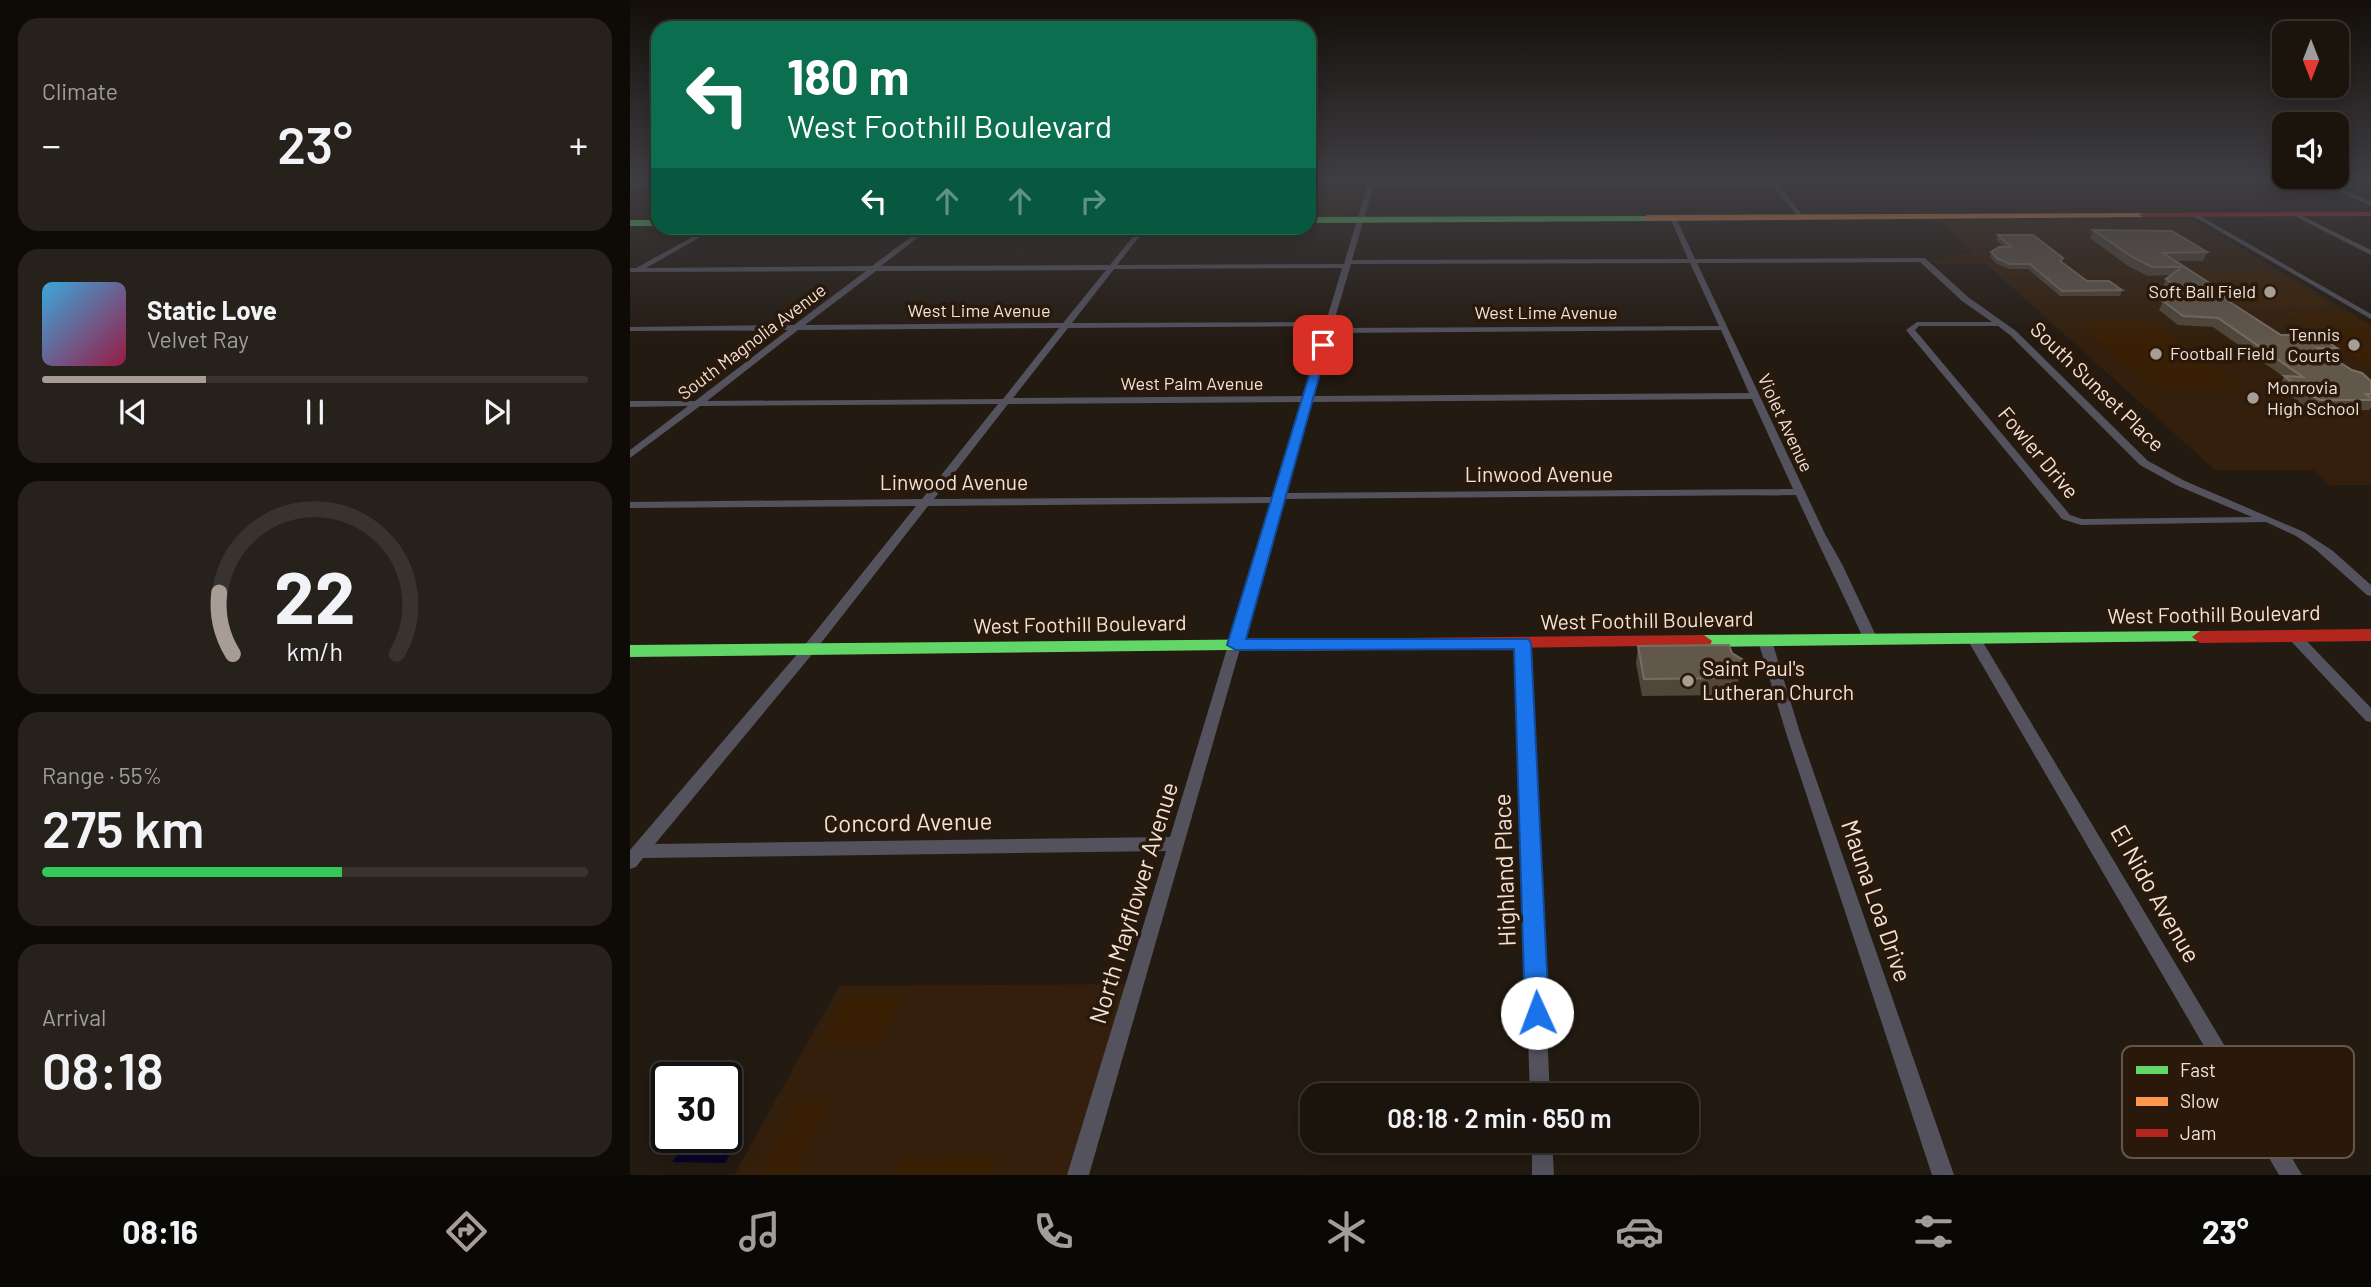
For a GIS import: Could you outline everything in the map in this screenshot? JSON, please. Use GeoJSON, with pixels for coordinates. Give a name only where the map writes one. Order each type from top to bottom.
{"type":"FeatureCollection","features":[{"type":"Feature","properties":{"kind":"street"},"geometry":{"type":"LineString","coordinates":[[632,271],[700,235]]}},
{"type":"Feature","properties":{"kind":"street","name":"South Magnolia Avenue"},"geometry":{"type":"LineString","coordinates":[[630,455],[918,235]]}},
{"type":"Feature","properties":{"kind":"street"},"geometry":{"type":"LineString","coordinates":[[635,857],[809,649],[1137,235]]}},
{"type":"Feature","properties":{"kind":"street","name":"North Mayflower Avenue"},"geometry":{"type":"LineString","coordinates":[[1078,1175],[1357,235]]}},
{"type":"Feature","properties":{"kind":"street","name":"Violet Avenue"},"geometry":{"type":"LineString","coordinates":[[1681,235],[1871,640]]}},
{"type":"Feature","properties":{"kind":"street"},"geometry":{"type":"LineString","coordinates":[[2229,235],[2371,317]]}},
{"type":"Feature","properties":{"kind":"street"},"geometry":{"type":"LineString","coordinates":[[2335,235],[2371,253]]}},
{"type":"Feature","properties":{"kind":"street","name":"South Sunset Place"},"geometry":{"type":"LineString","coordinates":[[1692,260],[1913,259],[1926,262],[1965,299],[2001,324],[2144,463],[2169,480],[2302,535],[2326,551],[2371,592]]}},
{"type":"Feature","properties":{"kind":"street"},"geometry":{"type":"LineString","coordinates":[[632,271],[1692,260]]}},
{"type":"Feature","properties":{"kind":"street","name":"Fowler Drive"},"geometry":{"type":"LineString","coordinates":[[2001,324],[1917,324],[1910,330],[2066,517],[2081,522],[2269,520]]}},
{"type":"Feature","properties":{"kind":"street","name":"West Lime Avenue"},"geometry":{"type":"LineString","coordinates":[[630,329],[1723,328]]}},
{"type":"Feature","properties":{"kind":"street","name":"West Palm Avenue"},"geometry":{"type":"LineString","coordinates":[[630,404],[1755,396]]}},
{"type":"Feature","properties":{"kind":"street","name":"Linwood Avenue"},"geometry":{"type":"LineString","coordinates":[[630,505],[1800,492]]}},
{"type":"Feature","properties":{"kind":"street","name":"West Foothill Boulevard"},"geometry":{"type":"LineString","coordinates":[[630,651],[2371,635]]}},
{"type":"Feature","properties":{"kind":"street"},"geometry":{"type":"LineString","coordinates":[[2294,636],[2371,717]]}},
{"type":"Feature","properties":{"kind":"street","name":"El Nido Avenue"},"geometry":{"type":"LineString","coordinates":[[1974,639],[2215,1046]]}},
{"type":"Feature","properties":{"kind":"street","name":"Mauna Loa Drive"},"geometry":{"type":"LineString","coordinates":[[1765,641],[1794,736],[1943,1175]]}},
{"type":"Feature","properties":{"kind":"street","name":"Highland Place"},"geometry":{"type":"LineString","coordinates":[[1522,643],[1539,1083]]}},
{"type":"Feature","properties":{"kind":"street","name":"Concord Avenue"},"geometry":{"type":"LineString","coordinates":[[635,857],[1177,844]]}},
{"type":"Feature","properties":{"kind":"street"},"geometry":{"type":"LineString","coordinates":[[1542,1153],[1543,1175]]}},
{"type":"Feature","properties":{"kind":"street","name":"El Nido Avenue"},"geometry":{"type":"LineString","coordinates":[[2281,1158],[2291,1175]]}},
{"type":"Feature","properties":{"kind":"shaded area","name":"Monrovia High School"},"geometry":{"type":"Polygon","coordinates":[[[1954,235],[2218,235],[2371,325],[2371,485],[2330,485],[2313,470],[2215,470],[1986,264],[1936,264],[1931,261],[1972,252],[1954,235]]]}},
{"type":"Feature","properties":{"kind":"shaded area","name":"Soft Ball Field"},"geometry":{"type":"Polygon","coordinates":[[[2276,272],[2335,307],[2237,308],[2191,278],[2206,277],[2199,273],[2276,272]]]}},
{"type":"Feature","properties":{"kind":"shaded area","name":"Tennis Courts"},"geometry":{"type":"Polygon","coordinates":[[[2283,312],[2348,312],[2371,325],[2371,367],[2283,312]]]}},
{"type":"Feature","properties":{"kind":"shaded area","name":"Football Field"},"geometry":{"type":"Polygon","coordinates":[[[2076,320],[2153,320],[2240,388],[2156,389],[2076,320]]]}},
{"type":"Feature","properties":{"kind":"shaded area"},"geometry":{"type":"Polygon","coordinates":[[[1135,984],[1079,1175],[734,1175],[839,986],[1135,984]]]}},
{"type":"Feature","properties":{"kind":"shaded area"},"geometry":{"type":"Polygon","coordinates":[[[846,996],[902,996],[880,1044],[819,1045],[846,996]]]}},
{"type":"Feature","properties":{"kind":"shaded area"},"geometry":{"type":"Polygon","coordinates":[[[799,1101],[831,1101],[794,1174],[759,1175],[799,1101]]]}},
{"type":"Feature","properties":{"kind":"shaded area"},"geometry":{"type":"Polygon","coordinates":[[[679,1153],[731,1153],[725,1163],[672,1162],[679,1153]]]}},
{"type":"Feature","properties":{"kind":"shaded area"},"geometry":{"type":"Polygon","coordinates":[[[996,1156],[988,1175],[895,1175],[902,1157],[996,1156]]]}},
{"type":"Feature","properties":{"kind":"building"},"geometry":{"type":"Polygon","coordinates":[[[1998,235],[2033,235],[2063,258],[2060,261],[2087,281],[2109,281],[2122,290],[2062,291],[2030,264],[2010,264],[1998,259],[1991,252],[1999,247],[2011,247],[1998,235]]]}},
{"type":"Feature","properties":{"kind":"building"},"geometry":{"type":"Polygon","coordinates":[[[2100,235],[2178,235],[2207,252],[2163,253],[2225,293],[2219,294],[2281,335],[2317,335],[2337,348],[2317,348],[2352,370],[2362,373],[2371,381],[2371,394],[2366,394],[2371,400],[2320,400],[2307,394],[2284,376],[2303,377],[2218,318],[2183,316],[2163,301],[2194,299],[2166,279],[2182,267],[2152,267],[2100,235]]]}},
{"type":"Feature","properties":{"kind":"building"},"geometry":{"type":"Polygon","coordinates":[[[1729,645],[1732,653],[1745,661],[1738,668],[1739,678],[1644,679],[1638,646],[1729,645]]]}},
{"type":"Feature","properties":{"kind":"traffic: fast"},"geometry":{"type":"LineString","coordinates":[[1704,641],[2200,637]]}},
{"type":"Feature","properties":{"kind":"traffic: fast"},"geometry":{"type":"LineString","coordinates":[[630,651],[1301,645]]}},
{"type":"Feature","properties":{"kind":"traffic: jam"},"geometry":{"type":"LineString","coordinates":[[2200,637],[2371,635]]}},
{"type":"Feature","properties":{"kind":"traffic: jam"},"geometry":{"type":"LineString","coordinates":[[1301,645],[1704,641]]}},
{"type":"Feature","properties":{"kind":"place","name":"Soft Ball Field"},"geometry":{"type":"Point","coordinates":[2270,292]}},
{"type":"Feature","properties":{"kind":"place","name":"Tennis Courts"},"geometry":{"type":"Point","coordinates":[2354,345]}},
{"type":"Feature","properties":{"kind":"place","name":"Football Field"},"geometry":{"type":"Point","coordinates":[2156,354]}},
{"type":"Feature","properties":{"kind":"place","name":"Monrovia High School"},"geometry":{"type":"Point","coordinates":[2253,398]}},
{"type":"Feature","properties":{"kind":"place","name":"Saint Paul's Lutheran Church"},"geometry":{"type":"Point","coordinates":[1688,681]}},
{"type":"Feature","properties":{"kind":"route"},"geometry":{"type":"LineString","coordinates":[[1323,345],[1236,645],[1522,643],[1537,1013]]}}]}
